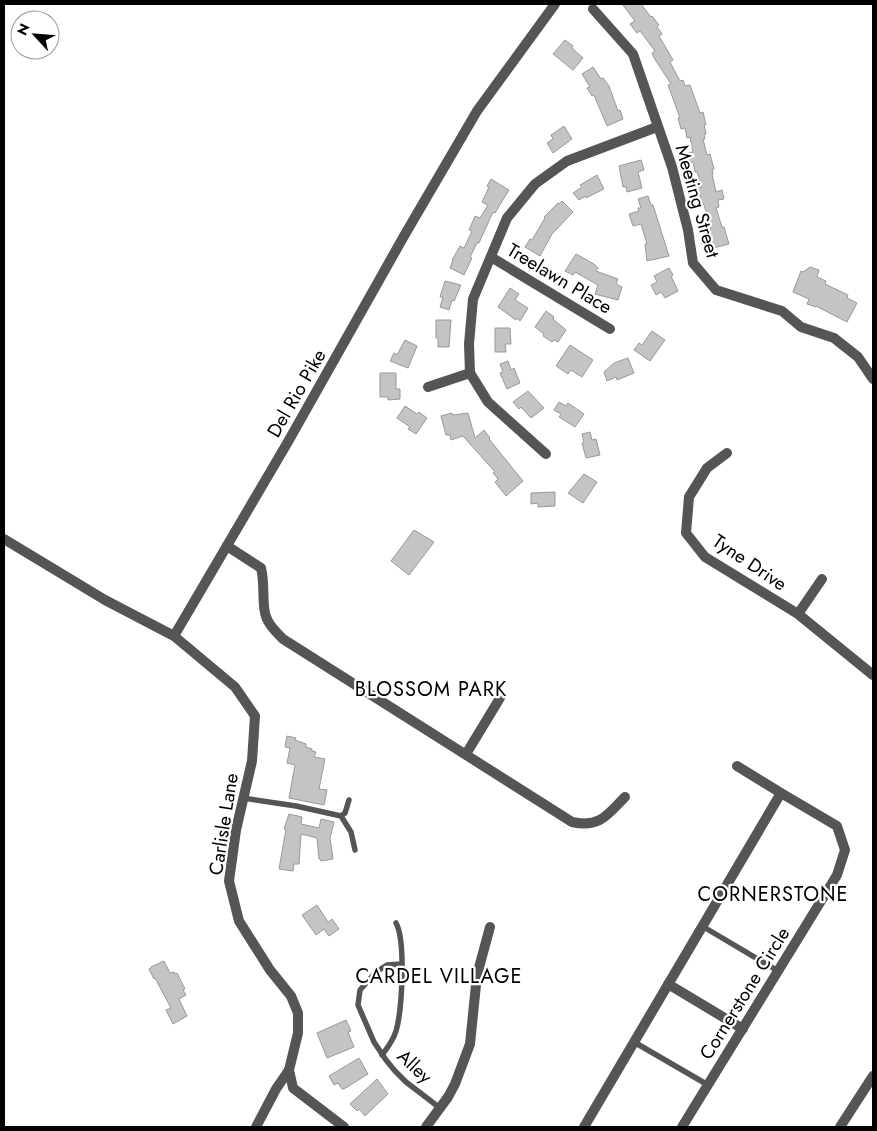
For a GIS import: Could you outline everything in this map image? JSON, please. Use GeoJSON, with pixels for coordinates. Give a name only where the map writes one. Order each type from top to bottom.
{"type":"FeatureCollection","features":[{"type":"Feature","properties":{"kind":"street","name":"Del Rio Pike"},"geometry":{"type":"LineString","coordinates":[[174,636],[477,111],[555,4]]}},
{"type":"Feature","properties":{"kind":"street","name":"Meeting Street"},"geometry":{"type":"LineString","coordinates":[[593,9],[633,54],[672,168],[688,230],[693,263],[716,290],[782,311],[801,326],[834,338],[858,357],[873,379]]}},
{"type":"Feature","properties":{"kind":"street"},"geometry":{"type":"LineString","coordinates":[[546,454],[488,402],[470,373],[469,344],[473,299],[507,218],[535,184],[567,161],[657,127]]}},
{"type":"Feature","properties":{"kind":"street","name":"Treelawn Place"},"geometry":{"type":"LineString","coordinates":[[491,257],[610,329]]}},
{"type":"Feature","properties":{"kind":"street"},"geometry":{"type":"LineString","coordinates":[[428,387],[470,373]]}},
{"type":"Feature","properties":{"kind":"street","name":"Tyne Drive"},"geometry":{"type":"LineString","coordinates":[[727,452],[707,468],[689,496],[686,533],[705,557],[798,614],[873,674]]}},
{"type":"Feature","properties":{"kind":"street"},"geometry":{"type":"LineString","coordinates":[[4,539],[105,600],[174,636]]}},
{"type":"Feature","properties":{"kind":"street"},"geometry":{"type":"LineString","coordinates":[[227,546],[261,568],[264,581],[264,613],[271,627],[283,639],[572,822],[585,824],[602,820],[626,797]]}},
{"type":"Feature","properties":{"kind":"street"},"geometry":{"type":"LineString","coordinates":[[798,614],[822,579]]}},
{"type":"Feature","properties":{"kind":"street","name":"Carlisle Lane"},"geometry":{"type":"LineString","coordinates":[[174,636],[235,687],[255,716],[252,761],[236,830],[229,881],[239,922],[270,970],[291,996],[298,1013],[298,1033],[289,1070]]}},
{"type":"Feature","properties":{"kind":"street"},"geometry":{"type":"LineString","coordinates":[[466,754],[500,698]]}},
{"type":"Feature","properties":{"kind":"street","name":"Cornerstone Circle"},"geometry":{"type":"LineString","coordinates":[[682,1127],[837,875],[845,850],[837,826],[737,766]]}},
{"type":"Feature","properties":{"kind":"street"},"geometry":{"type":"LineString","coordinates":[[584,1127],[782,793]]}},
{"type":"Feature","properties":{"kind":"street"},"geometry":{"type":"LineString","coordinates":[[426,1127],[455,1084],[470,1044],[477,975],[490,927]]}},
{"type":"Feature","properties":{"kind":"street"},"geometry":{"type":"LineString","coordinates":[[668,984],[743,1028]]}},
{"type":"Feature","properties":{"kind":"street"},"geometry":{"type":"LineString","coordinates":[[256,1127],[276,1089],[289,1070]]}},
{"type":"Feature","properties":{"kind":"street"},"geometry":{"type":"LineString","coordinates":[[289,1070],[293,1088],[344,1127]]}},
{"type":"Feature","properties":{"kind":"street"},"geometry":{"type":"LineString","coordinates":[[840,1127],[873,1076]]}},
{"type":"Feature","properties":{"kind":"lane"},"geometry":{"type":"LineString","coordinates":[[243,798],[296,806],[341,816],[351,832],[355,850]]}},
{"type":"Feature","properties":{"kind":"lane"},"geometry":{"type":"LineString","coordinates":[[341,816],[345,813],[349,800]]}},
{"type":"Feature","properties":{"kind":"lane","name":"Alley"},"geometry":{"type":"LineString","coordinates":[[396,923],[400,932],[401,942],[398,1020],[391,1044],[382,1054],[395,1071],[440,1108]]}},
{"type":"Feature","properties":{"kind":"lane"},"geometry":{"type":"LineString","coordinates":[[702,926],[778,971]]}},
{"type":"Feature","properties":{"kind":"lane"},"geometry":{"type":"LineString","coordinates":[[382,1054],[374,1042],[358,1005],[359,994],[363,985],[382,968],[387,965],[401,964]]}},
{"type":"Feature","properties":{"kind":"lane"},"geometry":{"type":"LineString","coordinates":[[634,1042],[708,1085]]}},
{"type":"Feature","properties":{"kind":"building"},"geometry":{"type":"Polygon","coordinates":[[[622,4],[641,4],[659,25],[657,27],[662,34],[659,36],[673,60],[670,62],[680,81],[683,80],[685,86],[690,85],[700,113],[703,112],[706,134],[704,134],[705,139],[703,139],[707,155],[710,154],[714,169],[712,169],[712,174],[716,192],[722,190],[724,199],[718,200],[719,207],[716,208],[729,244],[713,248],[706,211],[697,188],[702,187],[697,172],[695,172],[693,162],[690,163],[687,153],[693,152],[690,137],[687,138],[685,128],[681,129],[678,118],[680,118],[668,85],[671,84],[654,58],[652,53],[655,51],[640,31],[637,33],[630,24],[635,21],[622,4]]]}},
{"type":"Feature","properties":{"kind":"building"},"geometry":{"type":"Polygon","coordinates":[[[565,40],[583,58],[573,70],[553,54],[565,40]]]}},
{"type":"Feature","properties":{"kind":"building"},"geometry":{"type":"Polygon","coordinates":[[[593,67],[601,79],[603,78],[609,86],[623,119],[607,126],[594,95],[592,96],[587,88],[590,87],[582,74],[593,67]]]}},
{"type":"Feature","properties":{"kind":"building"},"geometry":{"type":"Polygon","coordinates":[[[564,126],[572,139],[553,153],[547,143],[553,139],[551,135],[564,126]]]}},
{"type":"Feature","properties":{"kind":"building"},"geometry":{"type":"Polygon","coordinates":[[[641,160],[644,170],[638,172],[642,188],[627,192],[626,187],[623,187],[619,166],[641,160]]]}},
{"type":"Feature","properties":{"kind":"building"},"geometry":{"type":"Polygon","coordinates":[[[597,175],[604,189],[579,200],[573,193],[582,187],[580,185],[597,175]]]}},
{"type":"Feature","properties":{"kind":"building"},"geometry":{"type":"Polygon","coordinates":[[[491,179],[509,190],[495,213],[493,212],[479,243],[477,243],[470,257],[472,258],[464,275],[450,268],[452,260],[460,246],[464,248],[472,231],[469,230],[475,216],[480,218],[488,205],[482,202],[491,179]]]}},
{"type":"Feature","properties":{"kind":"building"},"geometry":{"type":"Polygon","coordinates":[[[648,196],[651,205],[653,205],[669,256],[647,261],[645,244],[647,244],[641,224],[633,226],[629,214],[639,211],[638,208],[641,208],[638,199],[648,196]]]}},
{"type":"Feature","properties":{"kind":"building"},"geometry":{"type":"Polygon","coordinates":[[[562,201],[573,212],[552,234],[540,256],[525,247],[530,239],[532,240],[544,217],[562,201]]]}},
{"type":"Feature","properties":{"kind":"building"},"geometry":{"type":"Polygon","coordinates":[[[576,254],[594,264],[598,268],[596,271],[618,279],[616,284],[622,287],[618,300],[595,294],[598,285],[575,272],[573,275],[565,271],[576,254]]]}},
{"type":"Feature","properties":{"kind":"building"},"geometry":{"type":"Polygon","coordinates":[[[810,267],[819,270],[817,277],[826,281],[825,284],[848,295],[847,298],[857,303],[847,322],[816,306],[807,304],[809,299],[793,292],[801,271],[803,272],[810,267]]]}},
{"type":"Feature","properties":{"kind":"building"},"geometry":{"type":"Polygon","coordinates":[[[669,268],[678,291],[665,298],[661,292],[656,295],[651,285],[657,282],[654,276],[669,268]]]}},
{"type":"Feature","properties":{"kind":"building"},"geometry":{"type":"Polygon","coordinates":[[[445,281],[461,285],[454,301],[452,300],[449,310],[440,307],[443,297],[440,297],[445,281]]]}},
{"type":"Feature","properties":{"kind":"building"},"geometry":{"type":"Polygon","coordinates":[[[510,288],[519,294],[515,300],[528,308],[520,321],[498,307],[510,288]]]}},
{"type":"Feature","properties":{"kind":"building"},"geometry":{"type":"Polygon","coordinates":[[[546,311],[566,330],[558,342],[554,340],[552,342],[535,327],[546,311]]]}},
{"type":"Feature","properties":{"kind":"building"},"geometry":{"type":"Polygon","coordinates":[[[436,320],[451,320],[449,347],[438,347],[436,320]]]}},
{"type":"Feature","properties":{"kind":"building"},"geometry":{"type":"Polygon","coordinates":[[[495,328],[510,328],[511,344],[505,344],[506,352],[495,352],[495,328]]]}},
{"type":"Feature","properties":{"kind":"building"},"geometry":{"type":"Polygon","coordinates":[[[652,331],[665,340],[650,361],[634,350],[639,343],[642,345],[652,331]]]}},
{"type":"Feature","properties":{"kind":"building"},"geometry":{"type":"Polygon","coordinates":[[[405,340],[417,346],[408,368],[390,361],[394,353],[397,355],[405,340]]]}},
{"type":"Feature","properties":{"kind":"building"},"geometry":{"type":"Polygon","coordinates":[[[570,345],[593,360],[582,377],[571,370],[568,374],[556,366],[570,345]]]}},
{"type":"Feature","properties":{"kind":"building"},"geometry":{"type":"Polygon","coordinates":[[[628,358],[634,373],[617,380],[616,377],[607,381],[604,372],[614,363],[628,358]]]}},
{"type":"Feature","properties":{"kind":"building"},"geometry":{"type":"Polygon","coordinates":[[[508,361],[511,370],[514,368],[520,383],[507,389],[500,373],[503,372],[500,364],[508,361]]]}},
{"type":"Feature","properties":{"kind":"building"},"geometry":{"type":"Polygon","coordinates":[[[380,373],[396,373],[396,389],[400,389],[400,399],[388,400],[388,397],[380,397],[380,373]]]}},
{"type":"Feature","properties":{"kind":"building"},"geometry":{"type":"Polygon","coordinates":[[[528,391],[544,408],[531,418],[521,407],[519,409],[513,402],[528,391]]]}},
{"type":"Feature","properties":{"kind":"building"},"geometry":{"type":"Polygon","coordinates":[[[559,402],[566,406],[568,403],[584,414],[575,427],[559,417],[561,414],[554,410],[559,402]]]}},
{"type":"Feature","properties":{"kind":"building"},"geometry":{"type":"Polygon","coordinates":[[[405,406],[427,418],[416,434],[397,418],[405,406]]]}},
{"type":"Feature","properties":{"kind":"building"},"geometry":{"type":"Polygon","coordinates":[[[452,413],[453,415],[468,413],[475,438],[484,430],[523,481],[506,496],[495,482],[498,479],[493,473],[495,472],[463,436],[451,440],[450,435],[446,435],[441,416],[452,413]]]}},
{"type":"Feature","properties":{"kind":"building"},"geometry":{"type":"Polygon","coordinates":[[[590,432],[592,440],[596,439],[600,455],[586,458],[582,434],[590,432]]]}},
{"type":"Feature","properties":{"kind":"building"},"geometry":{"type":"Polygon","coordinates":[[[584,474],[597,482],[583,503],[568,493],[584,474]]]}},
{"type":"Feature","properties":{"kind":"building"},"geometry":{"type":"Polygon","coordinates":[[[555,492],[555,506],[538,507],[538,503],[531,504],[531,493],[555,492]]]}},
{"type":"Feature","properties":{"kind":"building"},"geometry":{"type":"Polygon","coordinates":[[[414,530],[434,542],[409,575],[391,561],[414,530]]]}},
{"type":"Feature","properties":{"kind":"building"},"geometry":{"type":"Polygon","coordinates":[[[287,736],[296,738],[295,740],[306,744],[306,747],[316,752],[314,757],[325,759],[319,789],[327,790],[324,805],[289,798],[295,765],[287,763],[290,748],[285,747],[287,736]]]}},
{"type":"Feature","properties":{"kind":"building"},"geometry":{"type":"Polygon","coordinates":[[[289,814],[302,817],[301,824],[319,828],[321,819],[334,822],[330,838],[333,859],[321,861],[319,859],[317,838],[301,834],[299,864],[294,864],[293,871],[279,869],[286,829],[284,829],[289,814]]]}},
{"type":"Feature","properties":{"kind":"building"},"geometry":{"type":"Polygon","coordinates":[[[317,905],[328,922],[332,919],[339,929],[329,936],[324,929],[316,935],[302,915],[317,905]]]}},
{"type":"Feature","properties":{"kind":"building"},"geometry":{"type":"Polygon","coordinates":[[[164,961],[170,973],[177,973],[186,995],[179,999],[187,1016],[173,1024],[166,1010],[171,1008],[149,969],[164,961]]]}},
{"type":"Feature","properties":{"kind":"building"},"geometry":{"type":"Polygon","coordinates":[[[346,1020],[351,1031],[348,1032],[354,1047],[327,1058],[317,1033],[346,1020]]]}},
{"type":"Feature","properties":{"kind":"building"},"geometry":{"type":"Polygon","coordinates":[[[359,1058],[368,1074],[344,1089],[338,1083],[334,1085],[329,1076],[359,1058]]]}},
{"type":"Feature","properties":{"kind":"building"},"geometry":{"type":"Polygon","coordinates":[[[377,1079],[388,1094],[365,1116],[359,1109],[357,1111],[350,1104],[377,1079]]]}},
{"type":"Feature","properties":{"kind":"district","name":"BLOSSOM PARK"},"geometry":{"type":"Point","coordinates":[431,689]}},
{"type":"Feature","properties":{"kind":"district","name":"CORNERSTONE"},"geometry":{"type":"Point","coordinates":[773,894]}},
{"type":"Feature","properties":{"kind":"district","name":"CARDEL VILLAGE"},"geometry":{"type":"Point","coordinates":[439,976]}}]}
